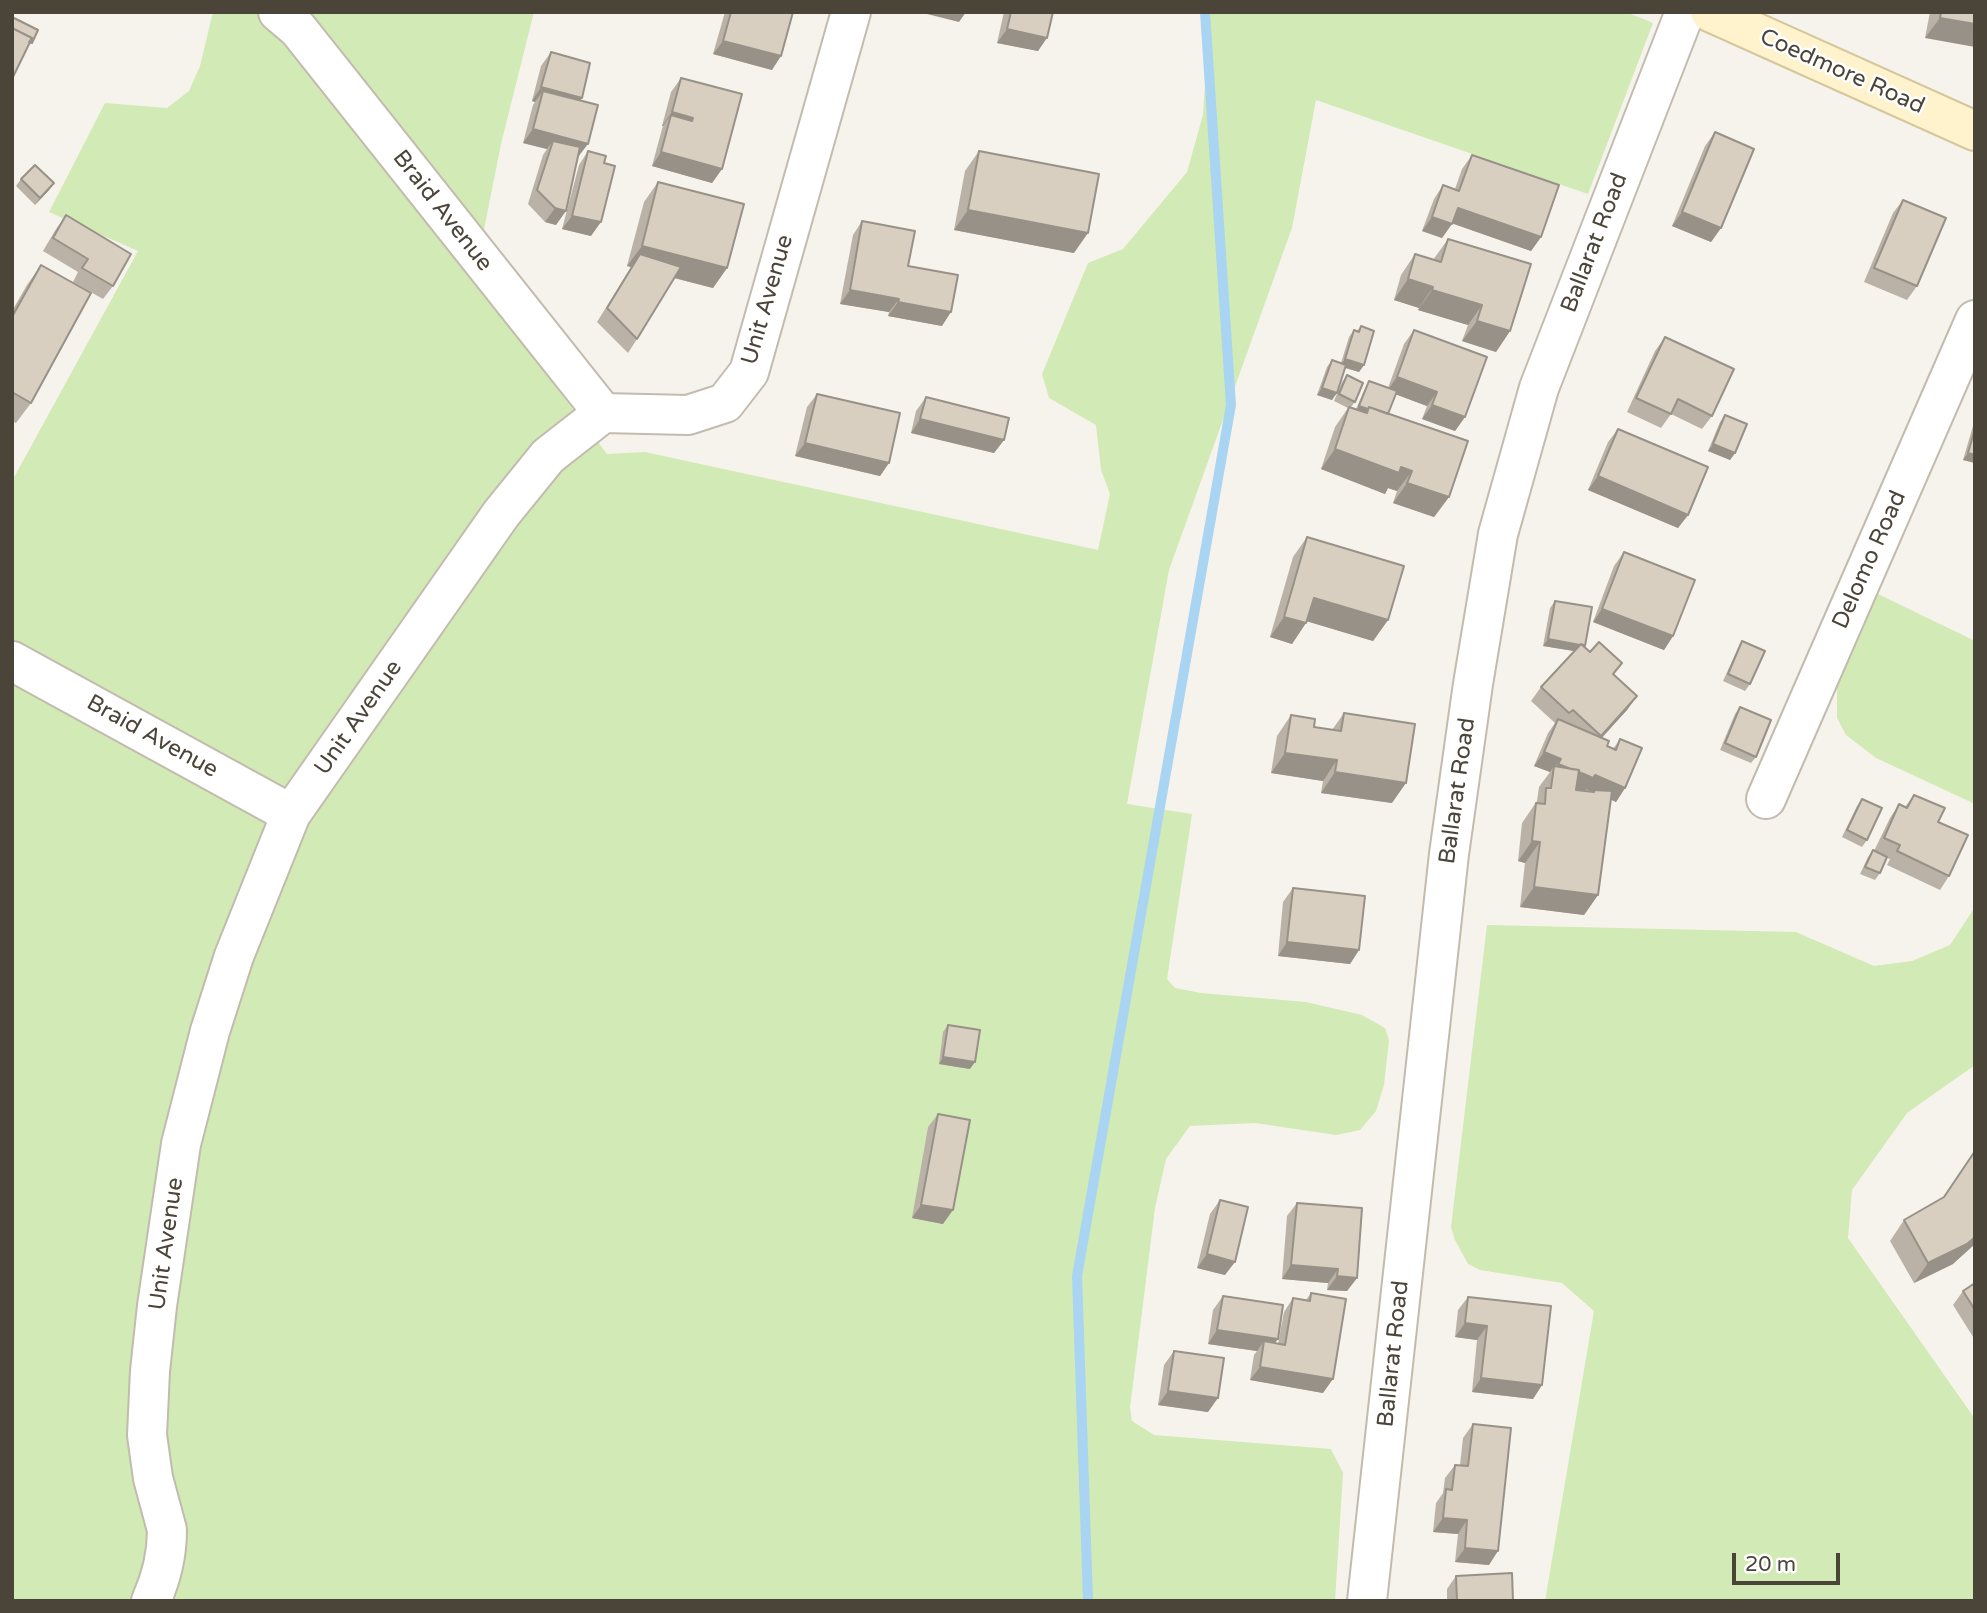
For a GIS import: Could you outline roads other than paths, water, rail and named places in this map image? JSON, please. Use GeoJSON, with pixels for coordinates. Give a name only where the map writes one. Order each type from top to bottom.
{"type":"FeatureCollection","features":[{"type":"Feature","properties":{"kind":"street","name":"Braid Avenue"},"geometry":{"type":"LineString","coordinates":[[278,12],[298,29],[603,413]]}},
{"type":"Feature","properties":{"kind":"street","name":"Unit Avenue"},"geometry":{"type":"LineString","coordinates":[[151,1601],[161,1571],[167,1530],[149,1460],[147,1435],[150,1371],[181,1144],[210,1031],[234,956],[291,814],[501,514],[548,456],[603,413],[688,415],[725,402],[749,372],[851,12]]}},
{"type":"Feature","properties":{"kind":"street","name":"Ballarat Road"},"geometry":{"type":"LineString","coordinates":[[1367,1601],[1449,854],[1498,534],[1539,388],[1685,12]]}},
{"type":"Feature","properties":{"kind":"street","name":"Coedmore Road"},"geometry":{"type":"LineString","coordinates":[[1710,12],[1975,131]]}},
{"type":"Feature","properties":{"kind":"street","name":"Delomo Road"},"geometry":{"type":"LineString","coordinates":[[1766,799],[1975,320]]}},
{"type":"Feature","properties":{"kind":"street","name":"Braid Avenue"},"geometry":{"type":"LineString","coordinates":[[12,661],[291,814]]}},
{"type":"Feature","properties":{"kind":"waterway"},"geometry":{"type":"LineString","coordinates":[[1088,1601],[1077,1276],[1231,405],[1205,12]]}}]}
